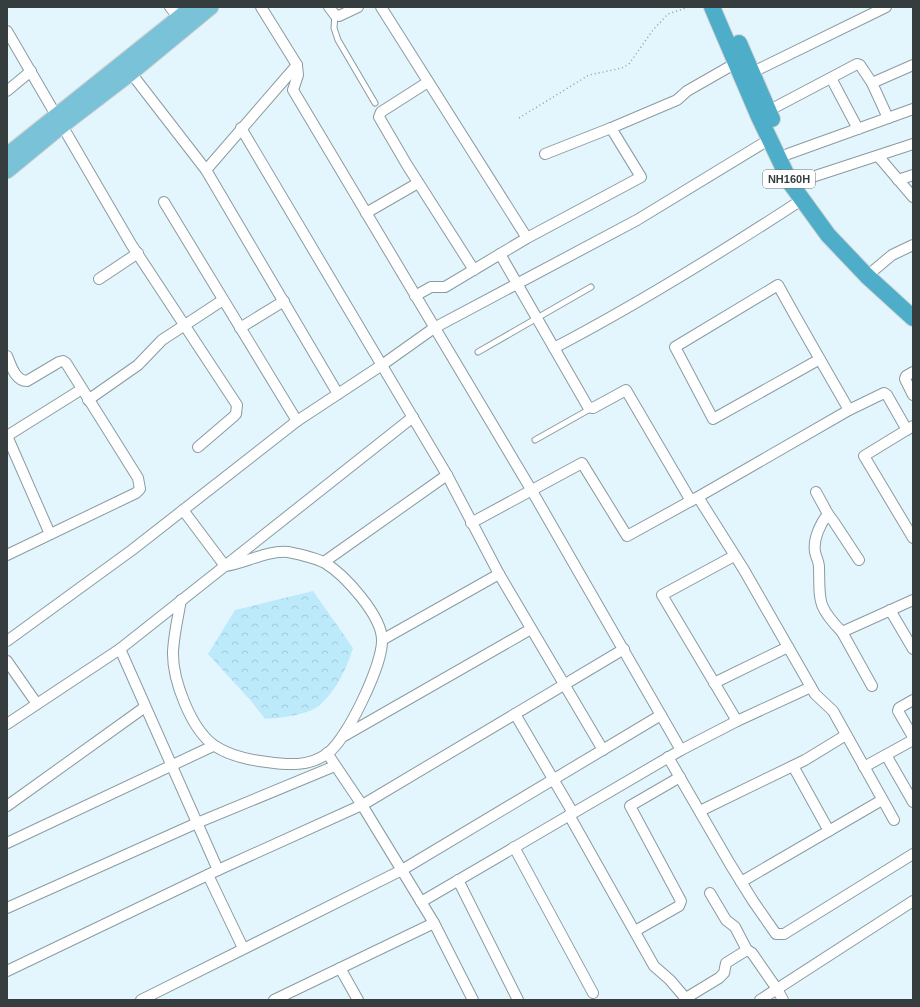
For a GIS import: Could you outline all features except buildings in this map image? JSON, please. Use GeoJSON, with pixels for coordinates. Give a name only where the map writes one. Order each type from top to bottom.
{"type":"FeatureCollection","features":[{"type":"Feature","properties":{"kind":"highway","name":"NH160H"},"geometry":{"type":"LineString","coordinates":[[712,7],[736,63],[747,75],[768,110],[800,181],[871,273],[913,318]]}},
{"type":"Feature","properties":{"kind":"highway","name":"NH160H"},"geometry":{"type":"LineString","coordinates":[[723,7],[770,140],[791,184],[828,235],[871,273],[913,305]]}},
{"type":"Feature","properties":{"kind":"main road"},"geometry":{"type":"LineString","coordinates":[[7,172],[175,12],[192,7]]}},
{"type":"Feature","properties":{"kind":"main road"},"geometry":{"type":"LineString","coordinates":[[7,155],[131,74],[211,7]]}},
{"type":"Feature","properties":{"kind":"street"},"geometry":{"type":"LineString","coordinates":[[262,7],[298,64],[298,75],[293,90],[532,491],[681,750]]}},
{"type":"Feature","properties":{"kind":"street"},"geometry":{"type":"LineString","coordinates":[[332,11],[343,15],[358,7]]}},
{"type":"Feature","properties":{"kind":"street"},"geometry":{"type":"LineString","coordinates":[[381,7],[527,238]]}},
{"type":"Feature","properties":{"kind":"street"},"geometry":{"type":"LineString","coordinates":[[747,75],[886,7]]}},
{"type":"Feature","properties":{"kind":"street"},"geometry":{"type":"LineString","coordinates":[[7,31],[10,43],[31,71],[138,254],[238,409],[233,418],[198,447]]}},
{"type":"Feature","properties":{"kind":"street"},"geometry":{"type":"LineString","coordinates":[[544,154],[677,100],[687,91],[736,63]]}},
{"type":"Feature","properties":{"kind":"street"},"geometry":{"type":"LineString","coordinates":[[206,170],[298,64]]}},
{"type":"Feature","properties":{"kind":"street"},"geometry":{"type":"LineString","coordinates":[[768,110],[859,64],[872,83],[888,118]]}},
{"type":"Feature","properties":{"kind":"street"},"geometry":{"type":"LineString","coordinates":[[872,83],[913,65]]}},
{"type":"Feature","properties":{"kind":"street"},"geometry":{"type":"LineString","coordinates":[[7,91],[31,71]]}},
{"type":"Feature","properties":{"kind":"street"},"geometry":{"type":"LineString","coordinates":[[131,74],[206,170],[338,394]]}},
{"type":"Feature","properties":{"kind":"street"},"geometry":{"type":"LineString","coordinates":[[831,78],[858,129]]}},
{"type":"Feature","properties":{"kind":"street"},"geometry":{"type":"LineString","coordinates":[[428,82],[379,114],[379,117],[474,270]]}},
{"type":"Feature","properties":{"kind":"street"},"geometry":{"type":"LineString","coordinates":[[788,154],[913,110]]}},
{"type":"Feature","properties":{"kind":"street"},"geometry":{"type":"LineString","coordinates":[[241,128],[447,475],[499,574],[603,750]]}},
{"type":"Feature","properties":{"kind":"street"},"geometry":{"type":"LineString","coordinates":[[415,296],[431,287],[445,287],[527,238],[641,177],[611,128]]}},
{"type":"Feature","properties":{"kind":"street"},"geometry":{"type":"LineString","coordinates":[[7,641],[132,550],[297,421],[382,365],[434,328],[637,220],[770,140]]}},
{"type":"Feature","properties":{"kind":"street"},"geometry":{"type":"LineString","coordinates":[[800,181],[913,144]]}},
{"type":"Feature","properties":{"kind":"street"},"geometry":{"type":"LineString","coordinates":[[878,156],[913,197]]}},
{"type":"Feature","properties":{"kind":"street"},"geometry":{"type":"LineString","coordinates":[[898,180],[913,175]]}},
{"type":"Feature","properties":{"kind":"street"},"geometry":{"type":"LineString","coordinates":[[366,214],[418,182]]}},
{"type":"Feature","properties":{"kind":"street"},"geometry":{"type":"LineString","coordinates":[[554,348],[605,321],[728,248],[803,199]]}},
{"type":"Feature","properties":{"kind":"street"},"geometry":{"type":"LineString","coordinates":[[164,202],[297,421]]}},
{"type":"Feature","properties":{"kind":"street"},"geometry":{"type":"LineString","coordinates":[[871,273],[892,255],[913,245]]}},
{"type":"Feature","properties":{"kind":"street"},"geometry":{"type":"LineString","coordinates":[[99,279],[138,254]]}},
{"type":"Feature","properties":{"kind":"street"},"geometry":{"type":"LineString","coordinates":[[500,254],[590,408],[626,390],[694,499],[734,556],[815,694],[833,711],[894,820]]}},
{"type":"Feature","properties":{"kind":"street"},"geometry":{"type":"LineString","coordinates":[[820,359],[714,419],[675,347],[778,286],[820,359],[849,410]]}},
{"type":"Feature","properties":{"kind":"street"},"geometry":{"type":"LineString","coordinates":[[88,400],[138,365],[162,340],[223,300]]}},
{"type":"Feature","properties":{"kind":"street"},"geometry":{"type":"LineString","coordinates":[[240,328],[284,301]]}},
{"type":"Feature","properties":{"kind":"street"},"geometry":{"type":"LineString","coordinates":[[7,356],[17,376],[24,381],[28,381],[63,361],[70,368],[88,400],[138,478],[140,489],[136,493],[7,555]]}},
{"type":"Feature","properties":{"kind":"street"},"geometry":{"type":"LineString","coordinates":[[913,372],[906,376],[905,379],[913,395]]}},
{"type":"Feature","properties":{"kind":"street"},"geometry":{"type":"LineString","coordinates":[[50,534],[7,436],[82,389]]}},
{"type":"Feature","properties":{"kind":"street"},"geometry":{"type":"LineString","coordinates":[[471,523],[582,463],[627,536],[849,410],[884,393],[887,395],[910,428],[864,456],[913,538]]}},
{"type":"Feature","properties":{"kind":"street"},"geometry":{"type":"LineString","coordinates":[[7,724],[120,649],[413,417]]}},
{"type":"Feature","properties":{"kind":"street"},"geometry":{"type":"LineString","coordinates":[[324,562],[447,475]]}},
{"type":"Feature","properties":{"kind":"street"},"geometry":{"type":"LineString","coordinates":[[816,492],[828,514],[858,560]]}},
{"type":"Feature","properties":{"kind":"street"},"geometry":{"type":"LineString","coordinates":[[183,510],[226,566]]}},
{"type":"Feature","properties":{"kind":"street"},"geometry":{"type":"LineString","coordinates":[[828,514],[818,531],[815,546],[819,567],[818,592],[822,606],[842,632],[872,686]]}},
{"type":"Feature","properties":{"kind":"street"},"geometry":{"type":"LineString","coordinates":[[226,566],[278,552],[288,552],[324,562],[342,577],[369,609],[380,630],[382,640],[381,652],[364,695],[344,736]]}},
{"type":"Feature","properties":{"kind":"street"},"geometry":{"type":"LineString","coordinates":[[734,556],[662,595],[737,721]]}},
{"type":"Feature","properties":{"kind":"street"},"geometry":{"type":"LineString","coordinates":[[382,640],[499,574]]}},
{"type":"Feature","properties":{"kind":"street"},"geometry":{"type":"LineString","coordinates":[[181,600],[173,653],[178,685],[194,722],[213,746],[224,752],[240,757],[295,765],[305,763],[327,754],[344,736],[531,629]]}},
{"type":"Feature","properties":{"kind":"street"},"geometry":{"type":"LineString","coordinates":[[842,632],[913,600]]}},
{"type":"Feature","properties":{"kind":"street"},"geometry":{"type":"LineString","coordinates":[[890,610],[913,649]]}},
{"type":"Feature","properties":{"kind":"street"},"geometry":{"type":"LineString","coordinates":[[714,683],[788,647]]}},
{"type":"Feature","properties":{"kind":"street"},"geometry":{"type":"LineString","coordinates":[[120,649],[218,870]]}},
{"type":"Feature","properties":{"kind":"street"},"geometry":{"type":"LineString","coordinates":[[7,971],[218,870],[362,805],[624,649]]}},
{"type":"Feature","properties":{"kind":"street"},"geometry":{"type":"LineString","coordinates":[[7,662],[37,704]]}},
{"type":"Feature","properties":{"kind":"street"},"geometry":{"type":"LineString","coordinates":[[421,902],[668,757],[737,721],[811,687]]}},
{"type":"Feature","properties":{"kind":"street"},"geometry":{"type":"LineString","coordinates":[[864,767],[913,739],[898,711],[913,700]]}},
{"type":"Feature","properties":{"kind":"street"},"geometry":{"type":"LineString","coordinates":[[7,806],[145,708]]}},
{"type":"Feature","properties":{"kind":"street"},"geometry":{"type":"LineString","coordinates":[[515,714],[553,780],[654,966],[670,980],[686,999],[719,978],[724,973],[726,963],[747,950]]}},
{"type":"Feature","properties":{"kind":"street"},"geometry":{"type":"LineString","coordinates":[[141,1000],[402,870],[661,715]]}},
{"type":"Feature","properties":{"kind":"street"},"geometry":{"type":"LineString","coordinates":[[700,811],[734,793],[793,766],[846,735]]}},
{"type":"Feature","properties":{"kind":"street"},"geometry":{"type":"LineString","coordinates":[[7,842],[213,746]]}},
{"type":"Feature","properties":{"kind":"street"},"geometry":{"type":"LineString","coordinates":[[327,754],[362,805],[434,922],[473,1000]]}},
{"type":"Feature","properties":{"kind":"street"},"geometry":{"type":"LineString","coordinates":[[886,755],[913,802]]}},
{"type":"Feature","properties":{"kind":"street"},"geometry":{"type":"LineString","coordinates":[[668,757],[741,882],[773,931],[780,935],[913,854]]}},
{"type":"Feature","properties":{"kind":"street"},"geometry":{"type":"LineString","coordinates":[[7,908],[197,823],[335,766]]}},
{"type":"Feature","properties":{"kind":"street"},"geometry":{"type":"LineString","coordinates":[[793,766],[829,831]]}},
{"type":"Feature","properties":{"kind":"street"},"geometry":{"type":"LineString","coordinates":[[635,931],[679,906],[681,901],[630,806],[680,777]]}},
{"type":"Feature","properties":{"kind":"street"},"geometry":{"type":"LineString","coordinates":[[741,882],[882,800]]}},
{"type":"Feature","properties":{"kind":"street"},"geometry":{"type":"LineString","coordinates":[[514,847],[592,993]]}},
{"type":"Feature","properties":{"kind":"street"},"geometry":{"type":"LineString","coordinates":[[208,875],[243,948]]}},
{"type":"Feature","properties":{"kind":"street"},"geometry":{"type":"LineString","coordinates":[[458,880],[518,1000]]}},
{"type":"Feature","properties":{"kind":"street"},"geometry":{"type":"LineString","coordinates":[[710,893],[726,920],[735,927],[747,950],[752,953],[778,989],[783,1000]]}},
{"type":"Feature","properties":{"kind":"street"},"geometry":{"type":"LineString","coordinates":[[760,1000],[913,901]]}},
{"type":"Feature","properties":{"kind":"street"},"geometry":{"type":"LineString","coordinates":[[274,1000],[294,996],[340,968],[434,922]]}},
{"type":"Feature","properties":{"kind":"street"},"geometry":{"type":"LineString","coordinates":[[340,968],[358,1000]]}},
{"type":"Feature","properties":{"kind":"lane"},"geometry":{"type":"LineString","coordinates":[[332,11],[334,28],[338,40],[375,102]]}},
{"type":"Feature","properties":{"kind":"lane"},"geometry":{"type":"LineString","coordinates":[[478,352],[590,286]]}},
{"type":"Feature","properties":{"kind":"lane"},"geometry":{"type":"LineString","coordinates":[[535,440],[590,408]]}},
{"type":"Feature","properties":{"kind":"path"},"geometry":{"type":"LineString","coordinates":[[519,118],[589,75],[622,68],[629,64],[653,30],[668,14],[689,7]]}},
{"type":"Feature","properties":{"kind":"green space"},"geometry":{"type":"Polygon","coordinates":[[[313,591],[353,648],[351,656],[337,685],[327,698],[316,708],[294,715],[265,719],[251,701],[208,654],[235,610],[313,591]]]}}]}
